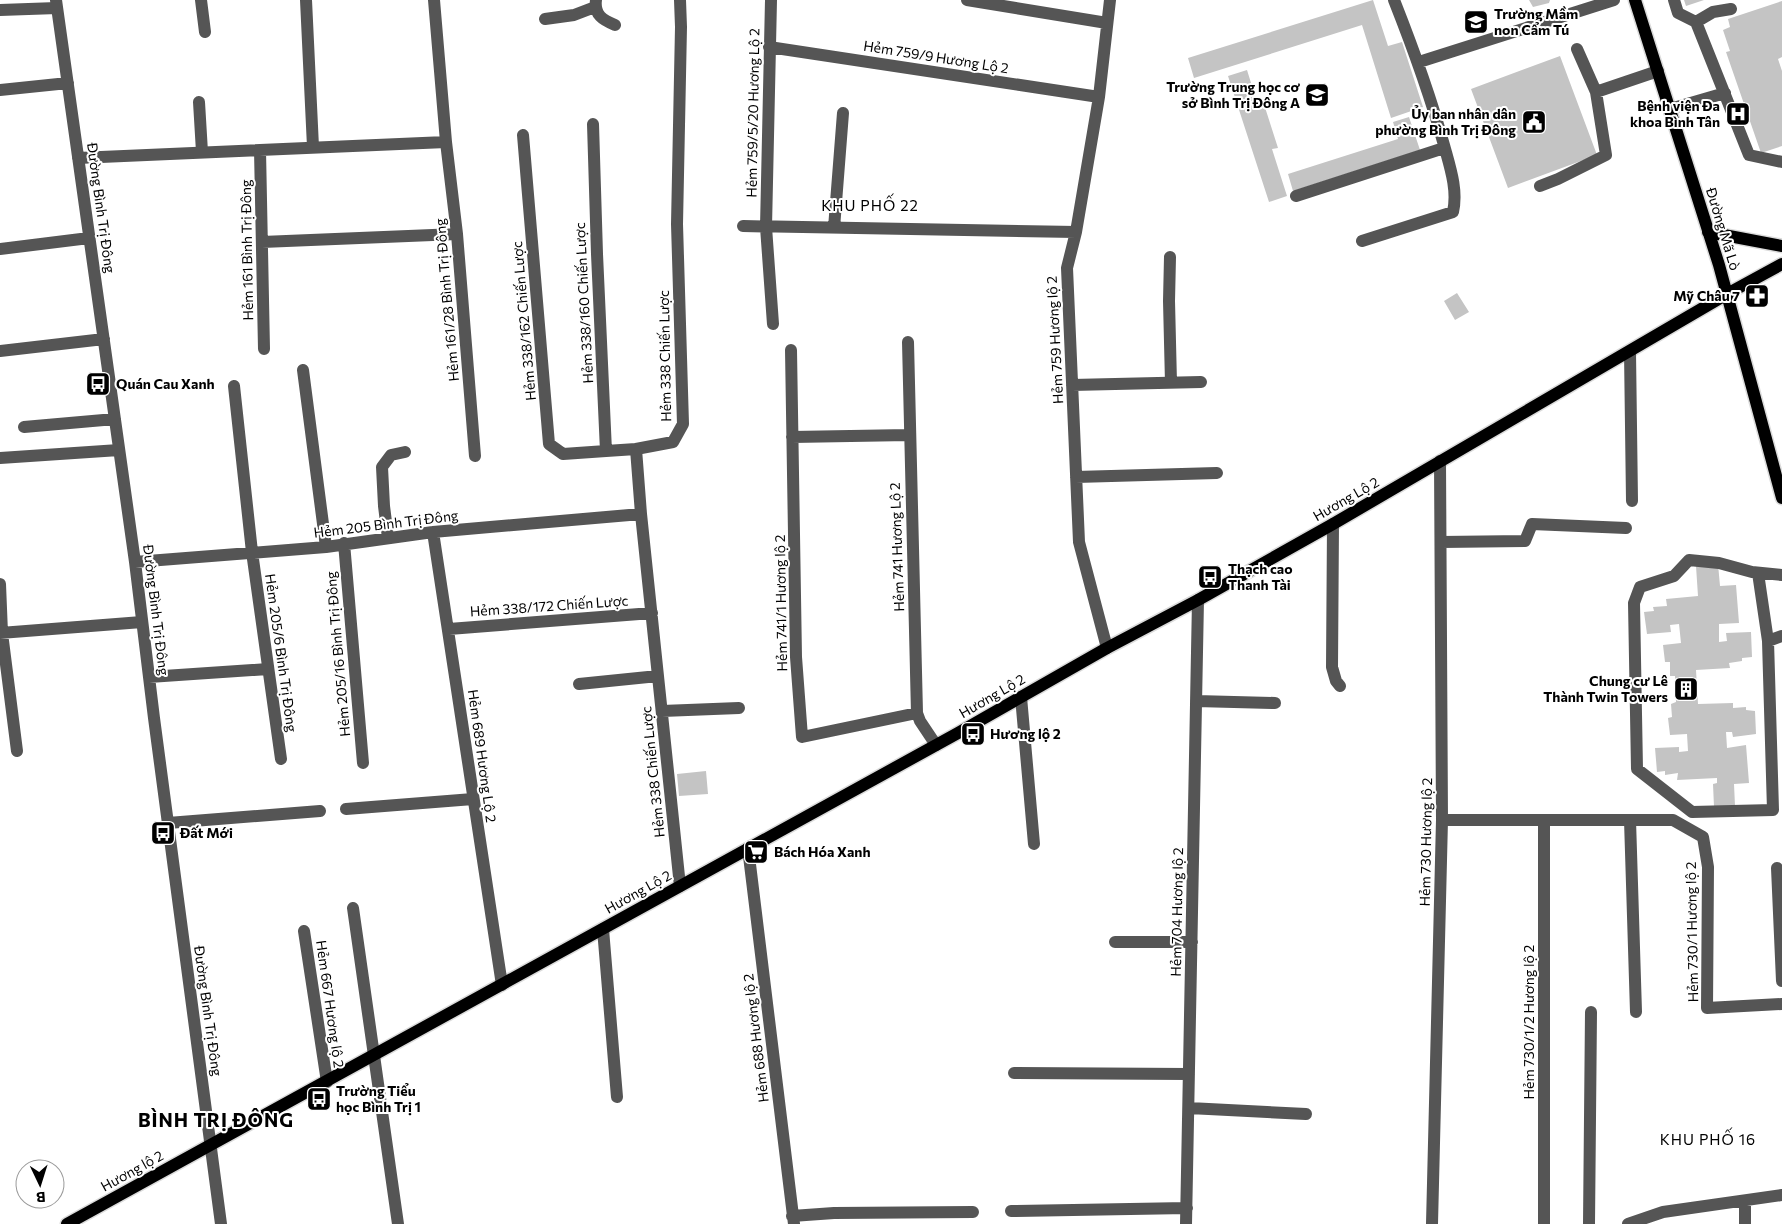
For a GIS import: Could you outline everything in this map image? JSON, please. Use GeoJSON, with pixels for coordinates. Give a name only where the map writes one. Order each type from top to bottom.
{"type":"FeatureCollection","features":[{"type":"Feature","properties":{"kind":"main road","name":"Đường Mã Lò"},"geometry":{"type":"LineString","coordinates":[[1635,0],[1727,294],[1782,498]]}},
{"type":"Feature","properties":{"kind":"main road"},"geometry":{"type":"LineString","coordinates":[[1708,232],[1782,246]]}},
{"type":"Feature","properties":{"kind":"main road","name":"Hương Lộ 2"},"geometry":{"type":"LineString","coordinates":[[211,1144],[327,1082],[936,745],[1107,648],[1198,600],[1782,264]]}},
{"type":"Feature","properties":{"kind":"main road","name":"Hương lộ 2"},"geometry":{"type":"LineString","coordinates":[[67,1224],[211,1144]]}},
{"type":"Feature","properties":{"kind":"street"},"geometry":{"type":"LineString","coordinates":[[201,0],[205,32]]}},
{"type":"Feature","properties":{"kind":"street"},"geometry":{"type":"LineString","coordinates":[[306,0],[313,147]]}},
{"type":"Feature","properties":{"kind":"street","name":"Hẻm 161/28 Bình Trị Đông"},"geometry":{"type":"LineString","coordinates":[[434,0],[446,142],[457,234],[475,456]]}},
{"type":"Feature","properties":{"kind":"street","name":"Hẻm 338 Chiến Lược"},"geometry":{"type":"LineString","coordinates":[[680,0],[682,28],[677,224],[683,424],[673,442],[636,449],[641,514],[680,886]]}},
{"type":"Feature","properties":{"kind":"street","name":"Hẻm 759/5/20 Hương Lộ 2"},"geometry":{"type":"LineString","coordinates":[[766,227],[771,0]]}},
{"type":"Feature","properties":{"kind":"street"},"geometry":{"type":"LineString","coordinates":[[967,0],[1107,23]]}},
{"type":"Feature","properties":{"kind":"street","name":"Hẻm 759 Hương lộ 2"},"geometry":{"type":"LineString","coordinates":[[1107,648],[1079,542],[1067,268],[1076,232],[1099,97],[1110,0]]}},
{"type":"Feature","properties":{"kind":"street"},"geometry":{"type":"LineString","coordinates":[[1362,241],[1453,212],[1456,199],[1444,148],[1419,62],[1394,0]]}},
{"type":"Feature","properties":{"kind":"street"},"geometry":{"type":"LineString","coordinates":[[1419,62],[1614,0]]}},
{"type":"Feature","properties":{"kind":"street"},"geometry":{"type":"LineString","coordinates":[[1674,0],[1678,12],[1696,22],[1750,155],[1782,162]]}},
{"type":"Feature","properties":{"kind":"street"},"geometry":{"type":"LineString","coordinates":[[0,10],[57,4]]}},
{"type":"Feature","properties":{"kind":"street","name":"Đường Bình Trị Đông"},"geometry":{"type":"LineString","coordinates":[[57,4],[135,562],[221,1224]]}},
{"type":"Feature","properties":{"kind":"street"},"geometry":{"type":"LineString","coordinates":[[545,19],[574,15],[596,4],[602,19],[615,25]]}},
{"type":"Feature","properties":{"kind":"street"},"geometry":{"type":"LineString","coordinates":[[1696,22],[1712,12],[1731,9]]}},
{"type":"Feature","properties":{"kind":"street","name":"Hẻm 759/9 Hương Lộ 2"},"geometry":{"type":"LineString","coordinates":[[769,47],[1099,97]]}},
{"type":"Feature","properties":{"kind":"street"},"geometry":{"type":"LineString","coordinates":[[1540,186],[1558,180],[1606,155],[1596,92],[1577,49]]}},
{"type":"Feature","properties":{"kind":"street"},"geometry":{"type":"LineString","coordinates":[[1596,92],[1658,71]]}},
{"type":"Feature","properties":{"kind":"street"},"geometry":{"type":"LineString","coordinates":[[0,90],[68,83]]}},
{"type":"Feature","properties":{"kind":"street"},"geometry":{"type":"LineString","coordinates":[[1670,109],[1724,93]]}},
{"type":"Feature","properties":{"kind":"street"},"geometry":{"type":"LineString","coordinates":[[199,102],[202,152]]}},
{"type":"Feature","properties":{"kind":"street"},"geometry":{"type":"LineString","coordinates":[[834,228],[843,113]]}},
{"type":"Feature","properties":{"kind":"street","name":"Hẻm 338/160 Chiến Lược"},"geometry":{"type":"LineString","coordinates":[[593,124],[606,452]]}},
{"type":"Feature","properties":{"kind":"street","name":"Hẻm 338/162 Chiến Lược"},"geometry":{"type":"LineString","coordinates":[[523,135],[549,444],[563,454],[606,452]]}},
{"type":"Feature","properties":{"kind":"street"},"geometry":{"type":"LineString","coordinates":[[78,158],[446,142]]}},
{"type":"Feature","properties":{"kind":"street"},"geometry":{"type":"LineString","coordinates":[[1296,196],[1444,148]]}},
{"type":"Feature","properties":{"kind":"street","name":"Hẻm 161 Bình Trị Đông"},"geometry":{"type":"LineString","coordinates":[[260,150],[264,349]]}},
{"type":"Feature","properties":{"kind":"street"},"geometry":{"type":"LineString","coordinates":[[743,226],[1076,232]]}},
{"type":"Feature","properties":{"kind":"street"},"geometry":{"type":"LineString","coordinates":[[766,227],[773,324]]}},
{"type":"Feature","properties":{"kind":"street"},"geometry":{"type":"LineString","coordinates":[[262,242],[457,234]]}},
{"type":"Feature","properties":{"kind":"street"},"geometry":{"type":"LineString","coordinates":[[0,249],[90,238]]}},
{"type":"Feature","properties":{"kind":"street"},"geometry":{"type":"LineString","coordinates":[[1170,257],[1171,382]]}},
{"type":"Feature","properties":{"kind":"street"},"geometry":{"type":"LineString","coordinates":[[0,351],[104,339]]}},
{"type":"Feature","properties":{"kind":"street","name":"Hẻm 741 Hương Lộ 2"},"geometry":{"type":"LineString","coordinates":[[908,342],[917,713],[920,721],[936,745]]}},
{"type":"Feature","properties":{"kind":"street","name":"Hẻm 741/1 Hương lộ 2"},"geometry":{"type":"LineString","coordinates":[[791,350],[796,657],[802,737],[917,713]]}},
{"type":"Feature","properties":{"kind":"street"},"geometry":{"type":"LineString","coordinates":[[1630,352],[1632,501]]}},
{"type":"Feature","properties":{"kind":"street"},"geometry":{"type":"LineString","coordinates":[[303,370],[326,547]]}},
{"type":"Feature","properties":{"kind":"street"},"geometry":{"type":"LineString","coordinates":[[1072,385],[1201,382]]}},
{"type":"Feature","properties":{"kind":"street","name":"Hẻm 205/6 Bình Trị Đông"},"geometry":{"type":"LineString","coordinates":[[234,386],[252,552],[281,759]]}},
{"type":"Feature","properties":{"kind":"street"},"geometry":{"type":"LineString","coordinates":[[24,427],[115,419]]}},
{"type":"Feature","properties":{"kind":"street"},"geometry":{"type":"LineString","coordinates":[[792,437],[909,435]]}},
{"type":"Feature","properties":{"kind":"street"},"geometry":{"type":"LineString","coordinates":[[606,452],[636,449]]}},
{"type":"Feature","properties":{"kind":"street"},"geometry":{"type":"LineString","coordinates":[[0,458],[119,450]]}},
{"type":"Feature","properties":{"kind":"street"},"geometry":{"type":"LineString","coordinates":[[388,538],[382,467],[391,455],[406,452]]}},
{"type":"Feature","properties":{"kind":"street","name":"Hẻm 730 Hương lộ 2"},"geometry":{"type":"LineString","coordinates":[[1432,1224],[1442,820],[1440,461]]}},
{"type":"Feature","properties":{"kind":"street"},"geometry":{"type":"LineString","coordinates":[[1076,477],[1217,473]]}},
{"type":"Feature","properties":{"kind":"street","name":"Hẻm 205 Bình Trị Đông"},"geometry":{"type":"LineString","coordinates":[[135,562],[326,547],[433,532],[641,514]]}},
{"type":"Feature","properties":{"kind":"street"},"geometry":{"type":"LineString","coordinates":[[1333,524],[1332,667],[1336,681],[1340,686]]}},
{"type":"Feature","properties":{"kind":"street"},"geometry":{"type":"LineString","coordinates":[[1441,542],[1525,541],[1532,524],[1626,528]]}},
{"type":"Feature","properties":{"kind":"street","name":"Hẻm 689 Hương Lộ 2"},"geometry":{"type":"LineString","coordinates":[[433,532],[502,985]]}},
{"type":"Feature","properties":{"kind":"street","name":"Hẻm 205/16 Bình Trị Đông"},"geometry":{"type":"LineString","coordinates":[[344,544],[363,763]]}},
{"type":"Feature","properties":{"kind":"street"},"geometry":{"type":"LineString","coordinates":[[1758,573],[1768,641],[1773,810],[1692,812],[1636,769],[1634,603],[1640,587],[1674,576],[1689,560],[1719,563],[1758,573],[1782,574]]}},
{"type":"Feature","properties":{"kind":"street"},"geometry":{"type":"LineString","coordinates":[[0,584],[1,633],[17,751]]}},
{"type":"Feature","properties":{"kind":"street","name":"Hẻm 704 Hương lộ 2"},"geometry":{"type":"LineString","coordinates":[[1186,1224],[1198,600]]}},
{"type":"Feature","properties":{"kind":"street","name":"Hẻm 338/172 Chiến Lược"},"geometry":{"type":"LineString","coordinates":[[449,629],[652,613]]}},
{"type":"Feature","properties":{"kind":"street"},"geometry":{"type":"LineString","coordinates":[[1,633],[142,622]]}},
{"type":"Feature","properties":{"kind":"street"},"geometry":{"type":"LineString","coordinates":[[1768,641],[1782,636]]}},
{"type":"Feature","properties":{"kind":"street"},"geometry":{"type":"LineString","coordinates":[[149,677],[268,669]]}},
{"type":"Feature","properties":{"kind":"street"},"geometry":{"type":"LineString","coordinates":[[580,684],[658,676]]}},
{"type":"Feature","properties":{"kind":"street"},"geometry":{"type":"LineString","coordinates":[[1021,697],[1034,844]]}},
{"type":"Feature","properties":{"kind":"street"},"geometry":{"type":"LineString","coordinates":[[1196,701],[1275,703]]}},
{"type":"Feature","properties":{"kind":"street"},"geometry":{"type":"LineString","coordinates":[[662,711],[739,708]]}},
{"type":"Feature","properties":{"kind":"street"},"geometry":{"type":"LineString","coordinates":[[346,809],[473,799]]}},
{"type":"Feature","properties":{"kind":"street"},"geometry":{"type":"LineString","coordinates":[[168,823],[320,811]]}},
{"type":"Feature","properties":{"kind":"street","name":"Hẻm 730/1 Hương lộ 2"},"geometry":{"type":"LineString","coordinates":[[1442,820],[1673,820],[1704,837],[1708,867],[1707,1008],[1782,1004]]}},
{"type":"Feature","properties":{"kind":"street","name":"Hẻm 730/1/2 Hương lộ 2"},"geometry":{"type":"LineString","coordinates":[[1544,820],[1544,1224]]}},
{"type":"Feature","properties":{"kind":"street"},"geometry":{"type":"LineString","coordinates":[[1630,820],[1636,1012]]}},
{"type":"Feature","properties":{"kind":"street","name":"Hẻm 688 Hương lộ 2"},"geometry":{"type":"LineString","coordinates":[[748,848],[793,1220]]}},
{"type":"Feature","properties":{"kind":"street"},"geometry":{"type":"LineString","coordinates":[[1777,868],[1782,981]]}},
{"type":"Feature","properties":{"kind":"street"},"geometry":{"type":"LineString","coordinates":[[353,908],[398,1224]]}},
{"type":"Feature","properties":{"kind":"street"},"geometry":{"type":"LineString","coordinates":[[603,929],[617,1097]]}},
{"type":"Feature","properties":{"kind":"street","name":"Hẻm 667 Hương lộ 2"},"geometry":{"type":"LineString","coordinates":[[304,931],[327,1082]]}},
{"type":"Feature","properties":{"kind":"street"},"geometry":{"type":"LineString","coordinates":[[1115,942],[1192,942]]}},
{"type":"Feature","properties":{"kind":"street"},"geometry":{"type":"LineString","coordinates":[[1589,1224],[1591,1012]]}},
{"type":"Feature","properties":{"kind":"street"},"geometry":{"type":"LineString","coordinates":[[1014,1073],[1189,1074]]}},
{"type":"Feature","properties":{"kind":"street"},"geometry":{"type":"LineString","coordinates":[[1189,1108],[1306,1114]]}},
{"type":"Feature","properties":{"kind":"street"},"geometry":{"type":"LineString","coordinates":[[1628,1224],[1782,1195]]}},
{"type":"Feature","properties":{"kind":"street"},"geometry":{"type":"LineString","coordinates":[[1745,1201],[1745,1224]]}},
{"type":"Feature","properties":{"kind":"street"},"geometry":{"type":"LineString","coordinates":[[1011,1211],[1187,1208]]}},
{"type":"Feature","properties":{"kind":"street"},"geometry":{"type":"LineString","coordinates":[[793,1220],[834,1213],[973,1212]]}},
{"type":"Feature","properties":{"kind":"building"},"geometry":{"type":"Polygon","coordinates":[[[1373,0],[1388,46],[1402,42],[1423,107],[1391,118],[1362,25],[1194,78],[1188,58],[1373,0]]]}},
{"type":"Feature","properties":{"kind":"building"},"geometry":{"type":"Polygon","coordinates":[[[1529,0],[1550,0],[1549,3],[1533,7],[1529,0]]]}},
{"type":"Feature","properties":{"kind":"building"},"geometry":{"type":"Polygon","coordinates":[[[1684,0],[1704,0],[1686,6],[1684,0]]]}},
{"type":"Feature","properties":{"kind":"building"},"geometry":{"type":"Polygon","coordinates":[[[1782,1],[1782,57],[1778,59],[1782,71],[1782,146],[1761,153],[1726,52],[1730,51],[1723,30],[1730,27],[1728,19],[1782,1]]]}},
{"type":"Feature","properties":{"kind":"building","name":"Ủy ban nhân dân phường Bình Trị Đông"},"geometry":{"type":"Polygon","coordinates":[[[1560,56],[1597,155],[1508,188],[1471,89],[1560,56]]]}},
{"type":"Feature","properties":{"kind":"building"},"geometry":{"type":"Polygon","coordinates":[[[1247,70],[1256,99],[1262,98],[1278,148],[1272,149],[1287,196],[1269,202],[1228,76],[1247,70]]]}},
{"type":"Feature","properties":{"kind":"building"},"geometry":{"type":"Polygon","coordinates":[[[1409,117],[1420,150],[1293,191],[1288,174],[1398,139],[1393,122],[1409,117]]]}},
{"type":"Feature","properties":{"kind":"building"},"geometry":{"type":"Polygon","coordinates":[[[1457,293],[1469,312],[1455,320],[1444,301],[1457,293]]]}},
{"type":"Feature","properties":{"kind":"building","name":"Chung cư Lê Thành Twin Towers"},"geometry":{"type":"Polygon","coordinates":[[[1718,564],[1720,586],[1736,585],[1739,623],[1719,624],[1719,642],[1727,641],[1726,633],[1751,632],[1752,657],[1742,658],[1742,661],[1729,663],[1730,668],[1696,670],[1698,704],[1733,703],[1733,708],[1746,707],[1746,710],[1755,711],[1756,734],[1733,737],[1732,732],[1726,732],[1727,748],[1746,745],[1749,783],[1734,784],[1735,806],[1714,807],[1713,784],[1717,783],[1717,778],[1677,780],[1678,773],[1665,775],[1665,771],[1657,772],[1655,748],[1679,747],[1679,752],[1688,751],[1687,734],[1670,735],[1668,718],[1672,717],[1671,704],[1676,702],[1675,676],[1670,676],[1670,662],[1665,662],[1663,645],[1681,643],[1679,624],[1670,625],[1671,632],[1647,634],[1644,612],[1654,611],[1653,607],[1667,606],[1666,599],[1698,596],[1696,566],[1718,564]]]}},
{"type":"Feature","properties":{"kind":"building"},"geometry":{"type":"Polygon","coordinates":[[[706,771],[708,794],[679,796],[677,774],[706,771]]]}},
{"type":"Feature","properties":{"kind":"place","name":"Trường Mầm non Cẩm Tú"},"geometry":{"type":"Point","coordinates":[1476,22]}},
{"type":"Feature","properties":{"kind":"place","name":"Trường Trung học cơ sở Bình Trị Đông A"},"geometry":{"type":"Point","coordinates":[1317,95]}},
{"type":"Feature","properties":{"kind":"place","name":"Bệnh viện Đa khoa Bình Tân"},"geometry":{"type":"Point","coordinates":[1738,114]}},
{"type":"Feature","properties":{"kind":"place","name":"Ủy ban nhân dân phường Bình Trị Đông"},"geometry":{"type":"Point","coordinates":[1534,122]}},
{"type":"Feature","properties":{"kind":"place","name":"Mỹ Châu 7"},"geometry":{"type":"Point","coordinates":[1757,296]}},
{"type":"Feature","properties":{"kind":"place","name":"Quán Cau Xanh"},"geometry":{"type":"Point","coordinates":[98,384]}},
{"type":"Feature","properties":{"kind":"place","name":"Thạch cao Thanh Tài"},"geometry":{"type":"Point","coordinates":[1210,577]}},
{"type":"Feature","properties":{"kind":"place","name":"Chung cư Lê Thành Twin Towers"},"geometry":{"type":"Point","coordinates":[1686,689]}},
{"type":"Feature","properties":{"kind":"place","name":"Hương lộ 2"},"geometry":{"type":"Point","coordinates":[973,734]}},
{"type":"Feature","properties":{"kind":"place","name":"Đất Mới"},"geometry":{"type":"Point","coordinates":[163,833]}},
{"type":"Feature","properties":{"kind":"place","name":"Bách Hóa Xanh"},"geometry":{"type":"Point","coordinates":[756,852]}},
{"type":"Feature","properties":{"kind":"place","name":"Trường Tiểu học Bình Trị 1"},"geometry":{"type":"Point","coordinates":[319,1099]}},
{"type":"Feature","properties":{"kind":"district","name":"KHU PHỐ 22"},"geometry":{"type":"Point","coordinates":[870,206]}},
{"type":"Feature","properties":{"kind":"district","name":"BÌNH TRỊ ĐÔNG"},"geometry":{"type":"Point","coordinates":[216,1120]}},
{"type":"Feature","properties":{"kind":"district","name":"KHU PHỐ 16"},"geometry":{"type":"Point","coordinates":[1708,1140]}}]}
